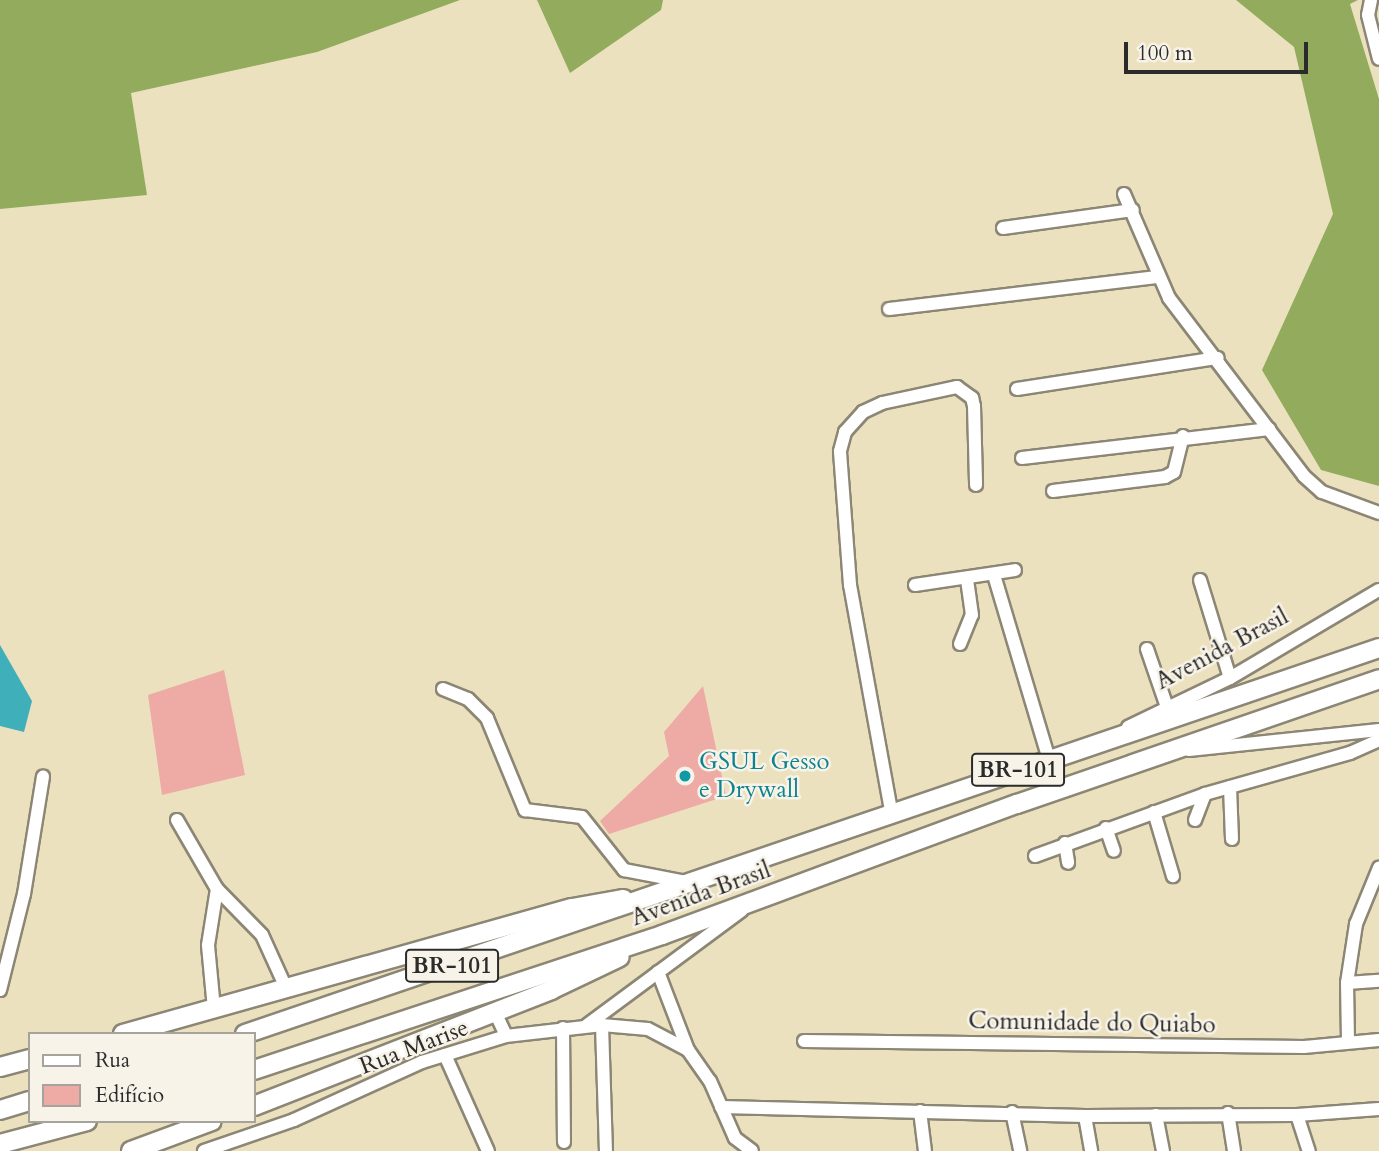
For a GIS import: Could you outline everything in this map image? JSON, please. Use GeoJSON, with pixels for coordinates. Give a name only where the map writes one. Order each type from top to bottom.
{"type":"FeatureCollection","features":[{"type":"Feature","properties":{"kind":"highway","name":"Avenida Brasil"},"geometry":{"type":"LineString","coordinates":[[251,1032],[694,884],[1379,648]]}},
{"type":"Feature","properties":{"kind":"highway","name":"Avenida Brasil"},"geometry":{"type":"LineString","coordinates":[[256,1069],[662,935],[1161,753],[1379,679]]}},
{"type":"Feature","properties":{"kind":"highway"},"geometry":{"type":"LineString","coordinates":[[130,1032],[572,908],[657,895]]}},
{"type":"Feature","properties":{"kind":"highway"},"geometry":{"type":"LineString","coordinates":[[256,1105],[579,979],[662,935]]}},
{"type":"Feature","properties":{"kind":"highway"},"geometry":{"type":"LineString","coordinates":[[0,1067],[28,1060]]}},
{"type":"Feature","properties":{"kind":"highway"},"geometry":{"type":"LineString","coordinates":[[3,1109],[28,1102]]}},
{"type":"Feature","properties":{"kind":"highway"},"geometry":{"type":"LineString","coordinates":[[8,1142],[79,1123]]}},
{"type":"Feature","properties":{"kind":"highway"},"geometry":{"type":"LineString","coordinates":[[131,1151],[207,1123]]}},
{"type":"Feature","properties":{"kind":"street"},"geometry":{"type":"LineString","coordinates":[[1371,0],[1368,15],[1379,59]]}},
{"type":"Feature","properties":{"kind":"street"},"geometry":{"type":"LineString","coordinates":[[1124,194],[1133,210],[1157,277],[1312,486],[1379,513]]}},
{"type":"Feature","properties":{"kind":"street"},"geometry":{"type":"LineString","coordinates":[[1003,228],[1133,210]]}},
{"type":"Feature","properties":{"kind":"street"},"geometry":{"type":"LineString","coordinates":[[889,309],[1157,277]]}},
{"type":"Feature","properties":{"kind":"street"},"geometry":{"type":"LineString","coordinates":[[1017,389],[1218,358]]}},
{"type":"Feature","properties":{"kind":"street"},"geometry":{"type":"LineString","coordinates":[[892,816],[850,585],[840,451],[845,432],[863,412],[882,403],[957,387],[972,398],[974,406],[976,485]]}},
{"type":"Feature","properties":{"kind":"street"},"geometry":{"type":"LineString","coordinates":[[1022,458],[1183,436],[1269,429]]}},
{"type":"Feature","properties":{"kind":"street"},"geometry":{"type":"LineString","coordinates":[[1053,492],[1165,478],[1177,463],[1183,436]]}},
{"type":"Feature","properties":{"kind":"street"},"geometry":{"type":"LineString","coordinates":[[915,585],[1015,570]]}},
{"type":"Feature","properties":{"kind":"street"},"geometry":{"type":"LineString","coordinates":[[994,575],[1049,760]]}},
{"type":"Feature","properties":{"kind":"street"},"geometry":{"type":"LineString","coordinates":[[960,644],[972,615],[967,579]]}},
{"type":"Feature","properties":{"kind":"street"},"geometry":{"type":"LineString","coordinates":[[1200,580],[1230,678]]}},
{"type":"Feature","properties":{"kind":"street","name":"Avenida Brasil"},"geometry":{"type":"LineString","coordinates":[[1086,747],[1230,678],[1379,590]]}},
{"type":"Feature","properties":{"kind":"street"},"geometry":{"type":"LineString","coordinates":[[1147,649],[1167,707]]}},
{"type":"Feature","properties":{"kind":"street"},"geometry":{"type":"LineString","coordinates":[[443,689],[468,699],[487,718],[525,810],[582,817],[624,870],[643,876],[666,875],[694,884]]}},
{"type":"Feature","properties":{"kind":"street","name":"Avenida Brasil"},"geometry":{"type":"LineString","coordinates":[[1161,753],[1379,730]]}},
{"type":"Feature","properties":{"kind":"street"},"geometry":{"type":"LineString","coordinates":[[1035,856],[1205,794],[1367,747],[1379,740]]}},
{"type":"Feature","properties":{"kind":"street"},"geometry":{"type":"LineString","coordinates":[[0,990],[24,894],[43,778]]}},
{"type":"Feature","properties":{"kind":"street"},"geometry":{"type":"LineString","coordinates":[[1230,787],[1232,839]]}},
{"type":"Feature","properties":{"kind":"street"},"geometry":{"type":"LineString","coordinates":[[1195,820],[1205,794]]}},
{"type":"Feature","properties":{"kind":"street"},"geometry":{"type":"LineString","coordinates":[[1154,812],[1173,876]]}},
{"type":"Feature","properties":{"kind":"street"},"geometry":{"type":"LineString","coordinates":[[177,820],[217,889],[262,935],[287,990]]}},
{"type":"Feature","properties":{"kind":"street"},"geometry":{"type":"LineString","coordinates":[[1106,828],[1115,851]]}},
{"type":"Feature","properties":{"kind":"street"},"geometry":{"type":"LineString","coordinates":[[1065,843],[1068,863]]}},
{"type":"Feature","properties":{"kind":"street"},"geometry":{"type":"LineString","coordinates":[[1348,1040],[1347,983],[1356,924],[1379,868]]}},
{"type":"Feature","properties":{"kind":"street"},"geometry":{"type":"LineString","coordinates":[[214,1009],[208,945],[217,889]]}},
{"type":"Feature","properties":{"kind":"street"},"geometry":{"type":"LineString","coordinates":[[587,1026],[754,901]]}},
{"type":"Feature","properties":{"kind":"street"},"geometry":{"type":"LineString","coordinates":[[658,972],[688,1050],[700,1064],[735,1138],[752,1151]]}},
{"type":"Feature","properties":{"kind":"street"},"geometry":{"type":"LineString","coordinates":[[1347,983],[1379,981]]}},
{"type":"Feature","properties":{"kind":"street"},"geometry":{"type":"LineString","coordinates":[[495,1012],[506,1036]]}},
{"type":"Feature","properties":{"kind":"street"},"geometry":{"type":"LineString","coordinates":[[603,1025],[606,1151]]}},
{"type":"Feature","properties":{"kind":"street","name":"Rua Marise"},"geometry":{"type":"LineString","coordinates":[[204,1151],[294,1120],[389,1075],[506,1036],[603,1025],[648,1029],[688,1050]]}},
{"type":"Feature","properties":{"kind":"street"},"geometry":{"type":"LineString","coordinates":[[563,1028],[564,1142]]}},
{"type":"Feature","properties":{"kind":"street","name":"Comunidade do Quiabo"},"geometry":{"type":"LineString","coordinates":[[804,1041],[1304,1047],[1348,1040],[1379,1041]]}},
{"type":"Feature","properties":{"kind":"street"},"geometry":{"type":"LineString","coordinates":[[445,1055],[488,1151]]}},
{"type":"Feature","properties":{"kind":"street"},"geometry":{"type":"LineString","coordinates":[[721,1107],[1012,1112],[1085,1116],[1228,1113],[1297,1115],[1379,1109]]}},
{"type":"Feature","properties":{"kind":"street"},"geometry":{"type":"LineString","coordinates":[[920,1111],[925,1151]]}},
{"type":"Feature","properties":{"kind":"street"},"geometry":{"type":"LineString","coordinates":[[1012,1112],[1020,1151]]}},
{"type":"Feature","properties":{"kind":"street"},"geometry":{"type":"LineString","coordinates":[[1228,1113],[1234,1151]]}},
{"type":"Feature","properties":{"kind":"street"},"geometry":{"type":"LineString","coordinates":[[1156,1115],[1163,1151]]}},
{"type":"Feature","properties":{"kind":"street"},"geometry":{"type":"LineString","coordinates":[[1297,1115],[1308,1151]]}},
{"type":"Feature","properties":{"kind":"street"},"geometry":{"type":"LineString","coordinates":[[1085,1116],[1091,1151]]}},
{"type":"Feature","properties":{"kind":"green space"},"geometry":{"type":"Polygon","coordinates":[[[0,0],[460,0],[317,52],[131,93],[147,195],[0,209],[0,0]]]}},
{"type":"Feature","properties":{"kind":"green space"},"geometry":{"type":"Polygon","coordinates":[[[537,0],[663,0],[661,10],[570,73],[537,0]]]}},
{"type":"Feature","properties":{"kind":"green space"},"geometry":{"type":"Polygon","coordinates":[[[1236,0],[1358,0],[1350,4],[1379,99],[1379,486],[1321,470],[1262,370],[1333,214],[1294,47],[1236,0]]]}},
{"type":"Feature","properties":{"kind":"water"},"geometry":{"type":"Polygon","coordinates":[[[0,645],[32,701],[24,732],[0,726],[0,645]]]}},
{"type":"Feature","properties":{"kind":"building"},"geometry":{"type":"Polygon","coordinates":[[[224,670],[245,775],[162,795],[148,695],[224,670]]]}},
{"type":"Feature","properties":{"kind":"building","name":"GSUL Gesso e Drywall"},"geometry":{"type":"Polygon","coordinates":[[[703,686],[726,796],[609,834],[600,821],[669,756],[664,732],[703,686]]]}},
{"type":"Feature","properties":{"kind":"place","name":"GSUL Gesso e Drywall"},"geometry":{"type":"Point","coordinates":[685,776]}}]}
